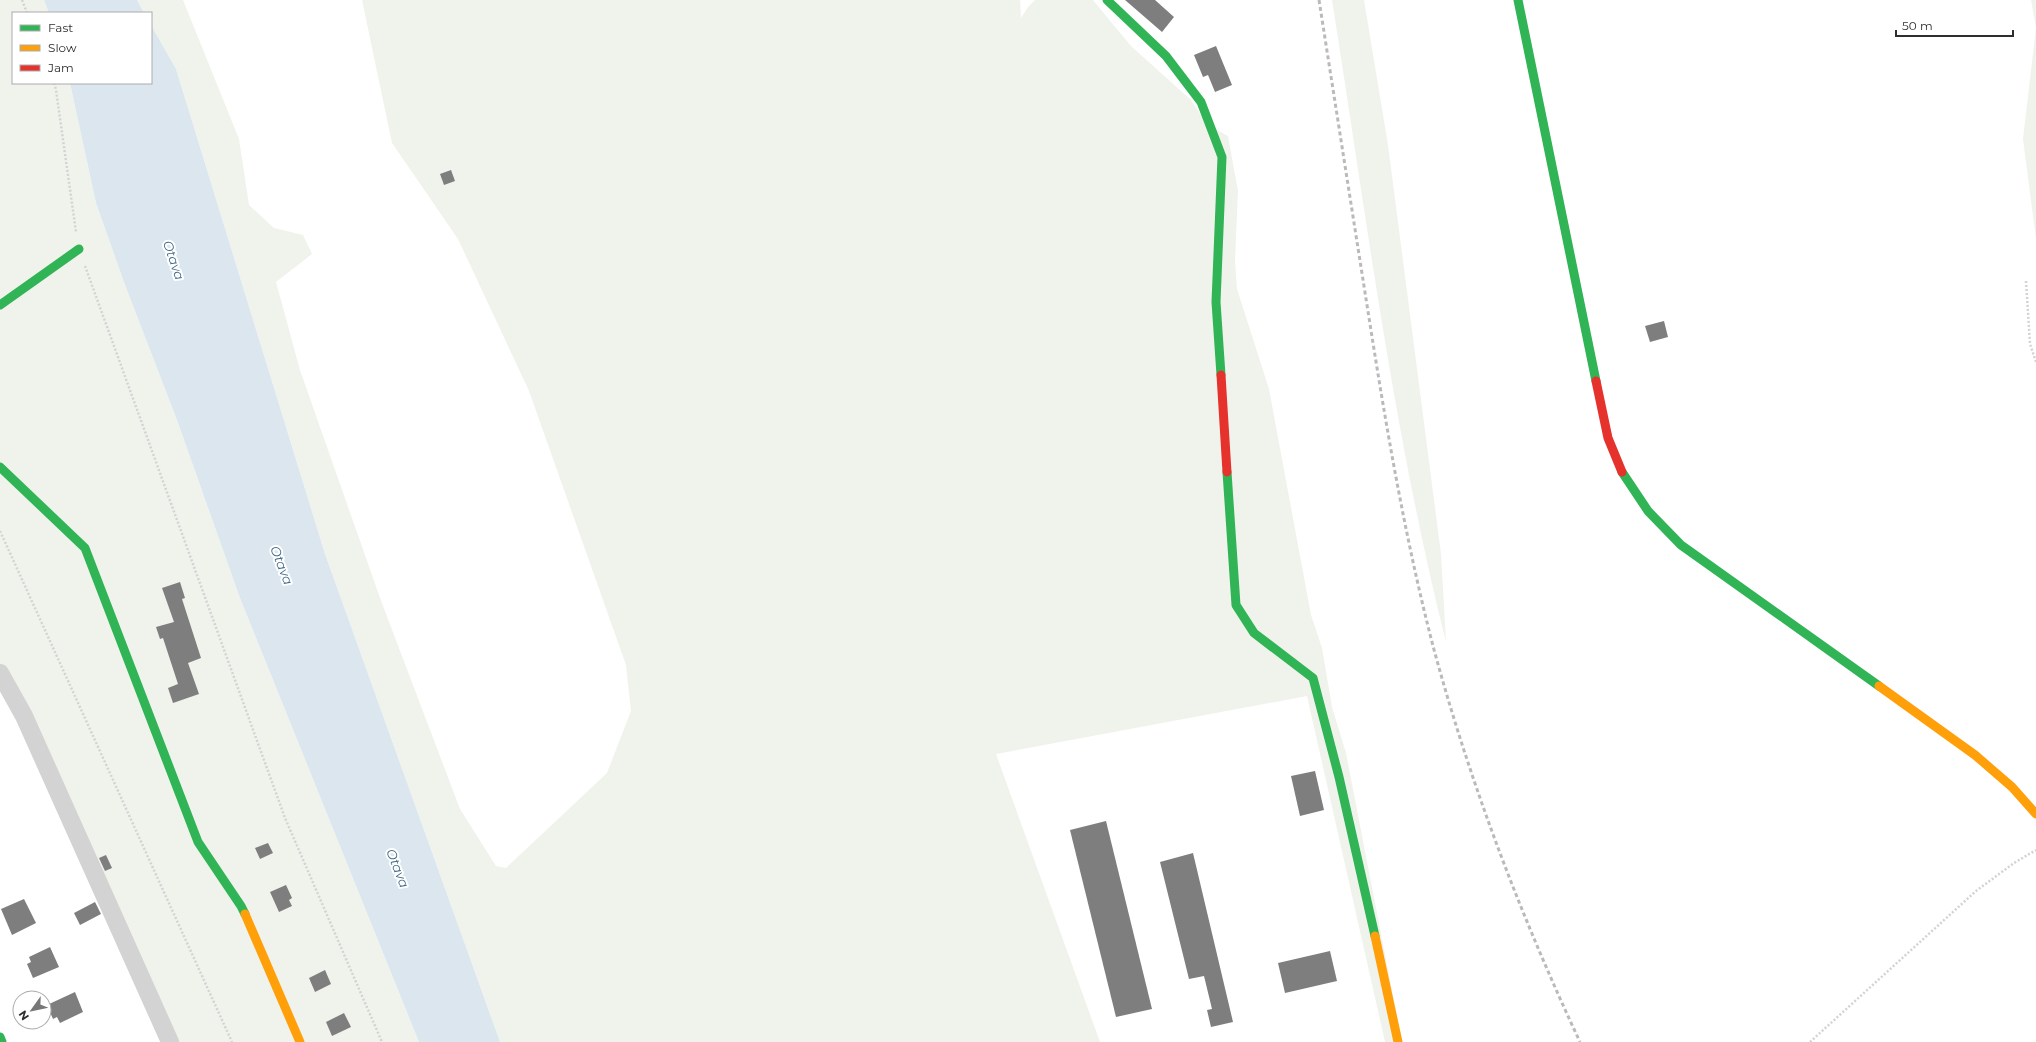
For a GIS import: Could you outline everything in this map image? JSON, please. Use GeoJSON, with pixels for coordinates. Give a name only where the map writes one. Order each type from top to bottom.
{"type":"FeatureCollection","features":[{"type":"Feature","properties":{"kind":"street"},"geometry":{"type":"LineString","coordinates":[[1107,0],[1166,56],[1201,102],[1222,157],[1216,302],[1236,605],[1254,633],[1313,678],[1321,703],[1339,777],[1398,1042]]}},
{"type":"Feature","properties":{"kind":"street"},"geometry":{"type":"LineString","coordinates":[[1518,0],[1608,438],[1624,476],[1648,511],[1681,545],[1975,755],[2012,787],[2036,814]]}},
{"type":"Feature","properties":{"kind":"street"},"geometry":{"type":"LineString","coordinates":[[0,305],[79,249]]}},
{"type":"Feature","properties":{"kind":"street"},"geometry":{"type":"LineString","coordinates":[[0,467],[85,548],[198,842],[241,906],[300,1042]]}},
{"type":"Feature","properties":{"kind":"street"},"geometry":{"type":"LineString","coordinates":[[0,673],[24,716],[170,1042]]}},
{"type":"Feature","properties":{"kind":"street"},"geometry":{"type":"LineString","coordinates":[[0,1037],[2,1042]]}},
{"type":"Feature","properties":{"kind":"path"},"geometry":{"type":"LineString","coordinates":[[22,0],[27,12]]}},
{"type":"Feature","properties":{"kind":"path"},"geometry":{"type":"LineString","coordinates":[[54,84],[79,249],[285,818],[382,1042]]}},
{"type":"Feature","properties":{"kind":"path"},"geometry":{"type":"LineString","coordinates":[[2026,281],[2030,344],[2036,362]]}},
{"type":"Feature","properties":{"kind":"path"},"geometry":{"type":"LineString","coordinates":[[0,532],[232,1042]]}},
{"type":"Feature","properties":{"kind":"path"},"geometry":{"type":"LineString","coordinates":[[1810,1042],[1976,891],[2014,863],[2036,850]]}},
{"type":"Feature","properties":{"kind":"shaded area"},"geometry":{"type":"Polygon","coordinates":[[[0,0],[44,0],[49,12],[12,12],[12,84],[70,84],[96,203],[125,285],[177,420],[240,598],[419,1042],[179,1042],[0,663],[0,0]]]}},
{"type":"Feature","properties":{"kind":"shaded area"},"geometry":{"type":"Polygon","coordinates":[[[137,0],[183,0],[239,139],[249,205],[274,228],[303,235],[312,254],[276,282],[300,370],[380,598],[460,809],[496,866],[506,868],[607,773],[631,711],[626,665],[529,391],[458,239],[392,143],[362,0],[1020,0],[1021,18],[1028,7],[1035,0],[1093,0],[1131,46],[1191,100],[1207,124],[1228,136],[1238,191],[1235,260],[1237,289],[1269,389],[1311,615],[1322,648],[1332,707],[1346,753],[1402,1042],[1385,1042],[1307,696],[996,754],[1100,1042],[500,1042],[325,554],[176,69],[152,27],[152,12],[143,12],[137,0]]]}},
{"type":"Feature","properties":{"kind":"shaded area"},"geometry":{"type":"Polygon","coordinates":[[[1332,0],[1364,0],[1388,145],[1441,554],[1446,642],[1427,563],[1396,403],[1369,242],[1332,0]]]}},
{"type":"Feature","properties":{"kind":"shaded area"},"geometry":{"type":"Polygon","coordinates":[[[2031,0],[2036,0],[2036,28],[2031,0]]]}},
{"type":"Feature","properties":{"kind":"shaded area"},"geometry":{"type":"Polygon","coordinates":[[[2036,28],[2036,239],[2023,139],[2036,28]]]}},
{"type":"Feature","properties":{"kind":"water"},"geometry":{"type":"Polygon","coordinates":[[[44,0],[137,0],[143,12],[49,12],[44,0]]]}},
{"type":"Feature","properties":{"kind":"water","name":"Otava"},"geometry":{"type":"Polygon","coordinates":[[[152,27],[176,69],[325,554],[500,1042],[419,1042],[240,598],[177,420],[125,285],[96,203],[70,84],[152,84],[152,27]]]}},
{"type":"Feature","properties":{"kind":"building"},"geometry":{"type":"Polygon","coordinates":[[[1125,0],[1155,0],[1174,17],[1162,32],[1125,0]]]}},
{"type":"Feature","properties":{"kind":"building"},"geometry":{"type":"Polygon","coordinates":[[[1216,46],[1232,85],[1215,92],[1208,75],[1203,77],[1194,55],[1216,46]]]}},
{"type":"Feature","properties":{"kind":"building"},"geometry":{"type":"Polygon","coordinates":[[[451,170],[455,181],[444,185],[440,174],[451,170]]]}},
{"type":"Feature","properties":{"kind":"building"},"geometry":{"type":"Polygon","coordinates":[[[1664,321],[1668,337],[1650,342],[1645,326],[1664,321]]]}},
{"type":"Feature","properties":{"kind":"building"},"geometry":{"type":"Polygon","coordinates":[[[180,582],[185,598],[182,599],[201,658],[188,663],[199,694],[173,703],[168,688],[178,684],[163,638],[160,639],[156,627],[174,622],[162,588],[180,582]]]}},
{"type":"Feature","properties":{"kind":"building"},"geometry":{"type":"Polygon","coordinates":[[[1315,771],[1324,810],[1300,816],[1291,776],[1315,771]]]}},
{"type":"Feature","properties":{"kind":"building"},"geometry":{"type":"Polygon","coordinates":[[[1106,821],[1152,1009],[1116,1017],[1070,830],[1106,821]]]}},
{"type":"Feature","properties":{"kind":"building"},"geometry":{"type":"Polygon","coordinates":[[[268,843],[273,853],[260,859],[255,848],[268,843]]]}},
{"type":"Feature","properties":{"kind":"building"},"geometry":{"type":"Polygon","coordinates":[[[1193,853],[1233,1022],[1211,1027],[1207,1010],[1212,1009],[1204,976],[1189,979],[1160,862],[1193,853]]]}},
{"type":"Feature","properties":{"kind":"building"},"geometry":{"type":"Polygon","coordinates":[[[106,855],[112,868],[105,871],[99,858],[106,855]]]}},
{"type":"Feature","properties":{"kind":"building"},"geometry":{"type":"Polygon","coordinates":[[[286,885],[292,898],[289,900],[292,906],[279,912],[270,892],[286,885]]]}},
{"type":"Feature","properties":{"kind":"building"},"geometry":{"type":"Polygon","coordinates":[[[24,899],[36,923],[12,935],[1,909],[24,899]]]}},
{"type":"Feature","properties":{"kind":"building"},"geometry":{"type":"Polygon","coordinates":[[[95,902],[101,914],[80,925],[74,913],[95,902]]]}},
{"type":"Feature","properties":{"kind":"building"},"geometry":{"type":"Polygon","coordinates":[[[50,947],[59,967],[33,978],[27,964],[31,962],[29,957],[50,947]]]}},
{"type":"Feature","properties":{"kind":"building"},"geometry":{"type":"Polygon","coordinates":[[[1330,951],[1337,981],[1285,993],[1278,963],[1330,951]]]}},
{"type":"Feature","properties":{"kind":"building"},"geometry":{"type":"Polygon","coordinates":[[[325,970],[331,984],[315,992],[309,978],[325,970]]]}},
{"type":"Feature","properties":{"kind":"building"},"geometry":{"type":"Polygon","coordinates":[[[75,992],[83,1012],[60,1023],[57,1017],[53,1019],[52,1017],[52,1003],[75,992]]]}},
{"type":"Feature","properties":{"kind":"building"},"geometry":{"type":"Polygon","coordinates":[[[344,1013],[351,1027],[332,1036],[326,1022],[344,1013]]]}},
{"type":"Feature","properties":{"kind":"railway"},"geometry":{"type":"LineString","coordinates":[[1319,0],[1388,434],[1413,562],[1433,646],[1463,748],[1498,847],[1537,945],[1580,1042]]}},
{"type":"Feature","properties":{"kind":"traffic: fast"},"geometry":{"type":"LineString","coordinates":[[1107,0],[1166,56],[1201,102],[1222,157],[1216,302],[1221,375]]}},
{"type":"Feature","properties":{"kind":"traffic: fast"},"geometry":{"type":"LineString","coordinates":[[1518,0],[1596,381]]}},
{"type":"Feature","properties":{"kind":"traffic: fast"},"geometry":{"type":"LineString","coordinates":[[0,305],[79,249]]}},
{"type":"Feature","properties":{"kind":"traffic: fast"},"geometry":{"type":"LineString","coordinates":[[0,467],[85,548],[198,842],[245,914]]}},
{"type":"Feature","properties":{"kind":"traffic: fast"},"geometry":{"type":"LineString","coordinates":[[1227,472],[1236,605],[1254,633],[1313,678],[1339,777],[1375,936]]}},
{"type":"Feature","properties":{"kind":"traffic: fast"},"geometry":{"type":"LineString","coordinates":[[1622,472],[1648,511],[1681,545],[1879,686]]}},
{"type":"Feature","properties":{"kind":"traffic: fast"},"geometry":{"type":"LineString","coordinates":[[0,1037],[2,1042]]}},
{"type":"Feature","properties":{"kind":"traffic: slow"},"geometry":{"type":"LineString","coordinates":[[1879,686],[1975,755],[2012,787],[2036,814]]}},
{"type":"Feature","properties":{"kind":"traffic: slow"},"geometry":{"type":"LineString","coordinates":[[245,914],[300,1042]]}},
{"type":"Feature","properties":{"kind":"traffic: slow"},"geometry":{"type":"LineString","coordinates":[[1375,936],[1398,1042]]}},
{"type":"Feature","properties":{"kind":"traffic: jam"},"geometry":{"type":"LineString","coordinates":[[1221,375],[1227,472]]}},
{"type":"Feature","properties":{"kind":"traffic: jam"},"geometry":{"type":"LineString","coordinates":[[1596,381],[1608,438],[1622,472]]}}]}
